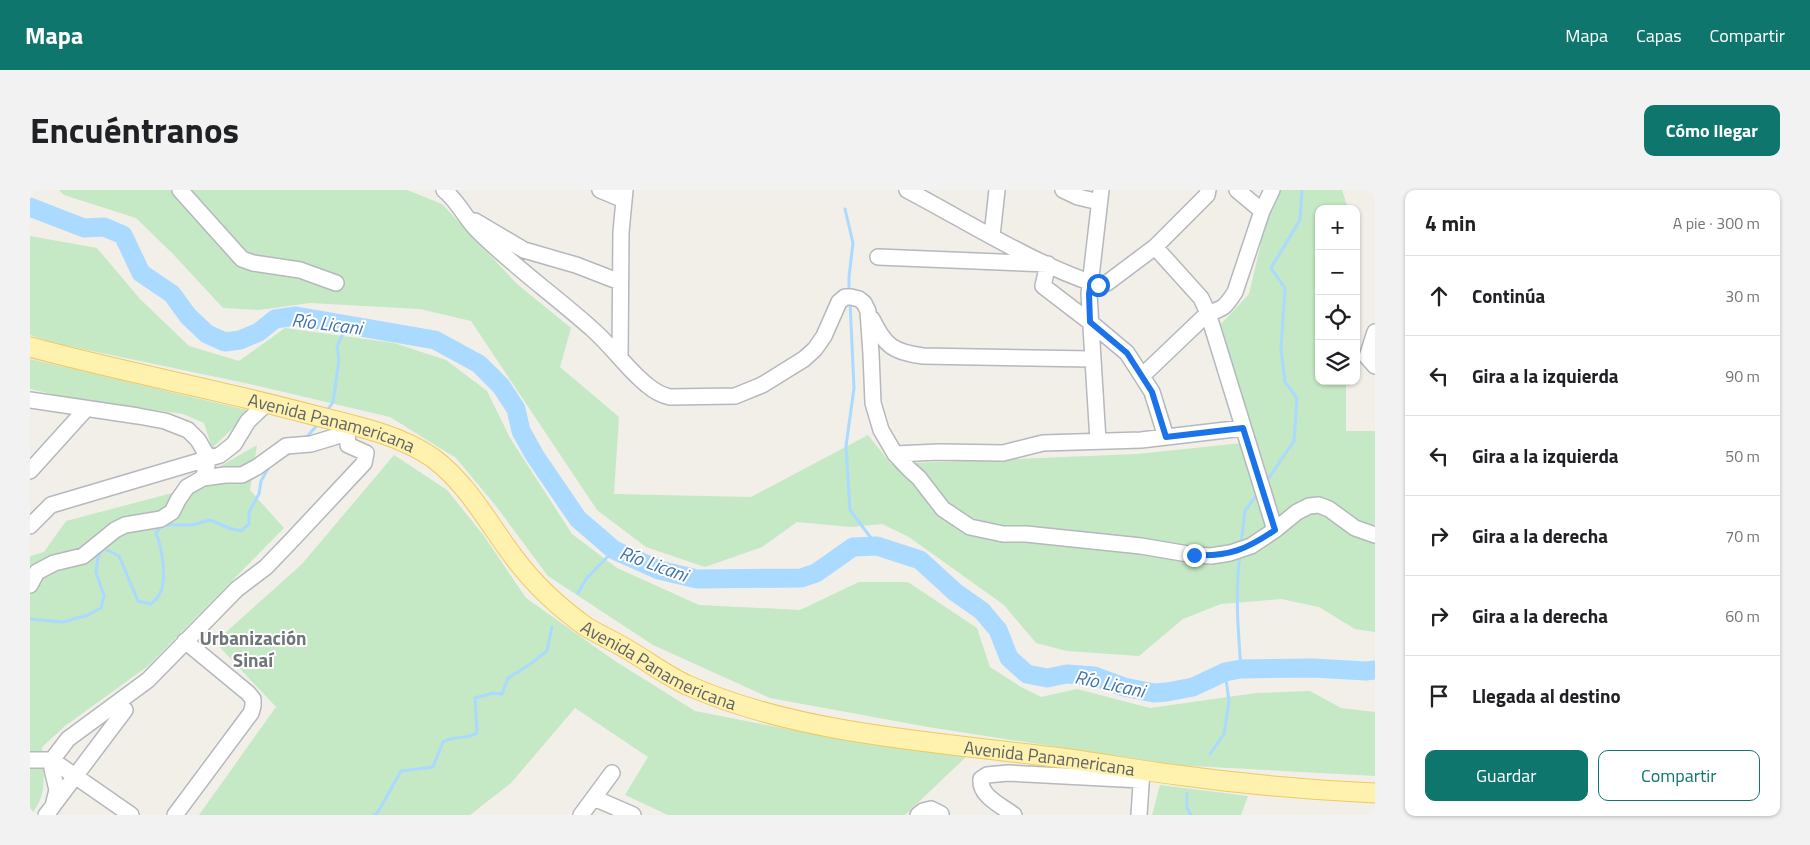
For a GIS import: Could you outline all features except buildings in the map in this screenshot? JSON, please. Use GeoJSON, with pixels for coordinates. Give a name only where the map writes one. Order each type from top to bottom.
{"type":"FeatureCollection","features":[{"type":"Feature","properties":{"kind":"main road","name":"Avenida Panamericana"},"geometry":{"type":"LineString","coordinates":[[30,347],[95,364],[312,414],[347,427],[381,433],[413,446],[447,470],[461,483],[516,560],[536,583],[564,610],[588,628],[682,683],[719,698],[791,719],[872,734],[1142,774],[1175,775],[1317,790],[1375,793]]}},
{"type":"Feature","properties":{"kind":"street"},"geometry":{"type":"LineString","coordinates":[[180,190],[242,259],[253,263],[300,270],[336,283]]}},
{"type":"Feature","properties":{"kind":"street"},"geometry":{"type":"LineString","coordinates":[[444,190],[452,196],[476,230],[512,264],[592,328],[646,385],[661,395],[678,397],[734,396],[762,385],[804,359],[814,349],[824,336],[834,311],[845,297],[859,299],[864,303],[884,341],[890,347],[908,354],[923,356],[1092,359]]}},
{"type":"Feature","properties":{"kind":"street"},"geometry":{"type":"LineString","coordinates":[[600,190],[625,195],[621,232],[620,358]]}},
{"type":"Feature","properties":{"kind":"street"},"geometry":{"type":"LineString","coordinates":[[907,190],[1048,264],[1098,285],[1107,283],[1155,247],[1207,195],[1208,190]]}},
{"type":"Feature","properties":{"kind":"street"},"geometry":{"type":"LineString","coordinates":[[992,236],[997,190]]}},
{"type":"Feature","properties":{"kind":"street"},"geometry":{"type":"LineString","coordinates":[[1063,190],[1078,196],[1100,196],[1089,294],[1098,440]]}},
{"type":"Feature","properties":{"kind":"street"},"geometry":{"type":"LineString","coordinates":[[1237,190],[1262,210]]}},
{"type":"Feature","properties":{"kind":"street"},"geometry":{"type":"LineString","coordinates":[[1142,376],[1208,313],[1222,310],[1235,292],[1262,210],[1272,190]]}},
{"type":"Feature","properties":{"kind":"street"},"geometry":{"type":"LineString","coordinates":[[463,214],[524,250],[576,265],[620,282]]}},
{"type":"Feature","properties":{"kind":"street"},"geometry":{"type":"LineString","coordinates":[[1155,247],[1201,298],[1208,313],[1275,530]]}},
{"type":"Feature","properties":{"kind":"street"},"geometry":{"type":"LineString","coordinates":[[878,257],[1048,264]]}},
{"type":"Feature","properties":{"kind":"street"},"geometry":{"type":"LineString","coordinates":[[1048,264],[1043,286],[1127,353],[1152,392],[1166,437]]}},
{"type":"Feature","properties":{"kind":"street"},"geometry":{"type":"LineString","coordinates":[[868,311],[872,403],[881,430],[895,454],[919,478],[943,509],[970,527],[1003,534],[1026,534],[1141,546],[1211,556],[1230,553],[1251,546],[1297,512],[1309,506],[1320,505],[1329,509],[1355,528],[1375,536]]}},
{"type":"Feature","properties":{"kind":"street"},"geometry":{"type":"LineString","coordinates":[[1375,332],[1367,357],[1375,366]]}},
{"type":"Feature","properties":{"kind":"street"},"geometry":{"type":"LineString","coordinates":[[30,400],[138,416],[165,422],[188,430],[198,440],[209,459],[203,478]]}},
{"type":"Feature","properties":{"kind":"street"},"geometry":{"type":"LineString","coordinates":[[30,526],[51,505],[220,455],[234,444],[248,421],[267,403]]}},
{"type":"Feature","properties":{"kind":"street"},"geometry":{"type":"LineString","coordinates":[[30,471],[86,409]]}},
{"type":"Feature","properties":{"kind":"street"},"geometry":{"type":"LineString","coordinates":[[30,585],[37,572],[54,563],[83,556],[115,530],[125,525],[161,519],[172,512],[187,487],[203,478],[242,475],[286,446],[311,444],[347,427],[348,445],[366,453],[364,464],[266,566],[237,589],[148,680],[68,739],[52,760],[57,790],[50,811]]}},
{"type":"Feature","properties":{"kind":"street"},"geometry":{"type":"LineString","coordinates":[[895,454],[939,452],[1003,453],[1043,443],[1141,440],[1243,428]]}},
{"type":"Feature","properties":{"kind":"street"},"geometry":{"type":"LineString","coordinates":[[175,815],[254,706],[254,699],[248,693],[186,640]]}},
{"type":"Feature","properties":{"kind":"street"},"geometry":{"type":"LineString","coordinates":[[50,811],[74,776],[125,710]]}},
{"type":"Feature","properties":{"kind":"street"},"geometry":{"type":"LineString","coordinates":[[30,760],[52,760],[131,815]]}},
{"type":"Feature","properties":{"kind":"street"},"geometry":{"type":"LineString","coordinates":[[581,815],[612,773]]}},
{"type":"Feature","properties":{"kind":"street"},"geometry":{"type":"LineString","coordinates":[[1014,815],[984,793],[980,784],[981,779],[987,775],[1008,773],[1142,774],[1139,815]]}},
{"type":"Feature","properties":{"kind":"street"},"geometry":{"type":"LineString","coordinates":[[594,798],[633,815]]}},
{"type":"Feature","properties":{"kind":"street"},"geometry":{"type":"LineString","coordinates":[[918,815],[923,811],[931,809],[941,814]]}},
{"type":"Feature","properties":{"kind":"green space"},"geometry":{"type":"Polygon","coordinates":[[[59,190],[407,190],[442,204],[517,284],[571,328],[560,367],[619,417],[614,494],[751,497],[868,435],[891,464],[1137,454],[1252,442],[1221,324],[1249,294],[1272,196],[1271,190],[1342,190],[1347,205],[1315,205],[1315,385],[1346,385],[1346,431],[1375,431],[1375,632],[1355,629],[1319,607],[1281,599],[1221,604],[1183,619],[1139,656],[1067,651],[1036,643],[1004,605],[909,537],[882,524],[851,527],[797,522],[762,547],[705,567],[646,547],[597,510],[471,321],[420,309],[310,303],[259,310],[223,308],[173,254],[136,218],[64,195],[59,190]]]}},
{"type":"Feature","properties":{"kind":"green space"},"geometry":{"type":"Polygon","coordinates":[[[30,236],[97,248],[140,299],[189,346],[239,361],[285,328],[394,343],[446,360],[487,391],[510,438],[572,534],[617,568],[699,605],[800,610],[859,582],[908,582],[977,628],[990,667],[1021,687],[1041,697],[1077,689],[1150,708],[1256,693],[1310,691],[1341,708],[1375,712],[1375,776],[1174,765],[928,727],[770,698],[653,645],[548,576],[496,506],[456,458],[390,417],[245,383],[54,343],[30,335],[30,236]]]}},
{"type":"Feature","properties":{"kind":"green space"},"geometry":{"type":"Polygon","coordinates":[[[30,359],[251,411],[212,448],[204,423],[183,414],[65,397],[30,389],[30,359]]]}},
{"type":"Feature","properties":{"kind":"green space"},"geometry":{"type":"Polygon","coordinates":[[[257,445],[250,490],[284,528],[148,666],[65,726],[42,747],[44,783],[40,800],[30,815],[30,556],[44,552],[66,521],[176,492],[257,445]]]}},
{"type":"Feature","properties":{"kind":"green space"},"geometry":{"type":"Polygon","coordinates":[[[394,455],[447,490],[484,536],[526,598],[615,661],[695,711],[838,739],[968,755],[905,815],[668,815],[625,795],[648,757],[575,708],[511,783],[470,815],[199,815],[276,707],[215,642],[302,564],[394,455]]]}},
{"type":"Feature","properties":{"kind":"green space"},"geometry":{"type":"Polygon","coordinates":[[[1160,785],[1248,796],[1241,815],[1152,815],[1160,785]]]}},
{"type":"Feature","properties":{"kind":"waterway"},"geometry":{"type":"LineString","coordinates":[[1266,482],[1294,441],[1297,398],[1285,382],[1281,349],[1285,288],[1271,268],[1300,220],[1302,190]]}},
{"type":"Feature","properties":{"kind":"waterway","name":"Río Licani"},"geometry":{"type":"LineString","coordinates":[[30,207],[84,228],[104,227],[123,235],[141,273],[172,294],[188,316],[207,334],[225,342],[240,340],[259,332],[275,319],[296,316],[435,340],[479,364],[501,386],[516,409],[521,431],[535,456],[578,519],[614,550],[659,570],[697,579],[801,578],[816,573],[853,547],[877,546],[920,560],[955,592],[982,611],[998,630],[1009,658],[1027,674],[1047,678],[1067,674],[1094,676],[1124,687],[1154,693],[1193,687],[1225,672],[1241,669],[1313,668],[1375,670]]}},
{"type":"Feature","properties":{"kind":"waterway"},"geometry":{"type":"LineString","coordinates":[[845,209],[853,243],[849,292]]}},
{"type":"Feature","properties":{"kind":"waterway"},"geometry":{"type":"LineString","coordinates":[[850,301],[854,388],[846,446],[850,510],[877,546]]}},
{"type":"Feature","properties":{"kind":"waterway"},"geometry":{"type":"LineString","coordinates":[[326,412],[333,402],[339,360],[337,347],[347,324]]}},
{"type":"Feature","properties":{"kind":"waterway"},"geometry":{"type":"LineString","coordinates":[[305,439],[319,423]]}},
{"type":"Feature","properties":{"kind":"waterway"},"geometry":{"type":"LineString","coordinates":[[276,462],[291,452]]}},
{"type":"Feature","properties":{"kind":"waterway"},"geometry":{"type":"LineString","coordinates":[[30,619],[63,622],[88,615],[101,608],[104,596],[96,572],[98,557],[103,548],[119,556],[138,601],[151,604],[159,595],[163,582],[162,556],[156,533],[162,525],[192,525],[210,520],[241,531],[249,524],[249,512],[259,494],[261,481],[270,465]]}},
{"type":"Feature","properties":{"kind":"waterway"},"geometry":{"type":"LineString","coordinates":[[1241,545],[1245,511],[1258,493]]}},
{"type":"Feature","properties":{"kind":"waterway"},"geometry":{"type":"LineString","coordinates":[[578,593],[586,579],[614,550]]}},
{"type":"Feature","properties":{"kind":"waterway"},"geometry":{"type":"LineString","coordinates":[[1240,554],[1237,597],[1241,669]]}},
{"type":"Feature","properties":{"kind":"waterway"},"geometry":{"type":"LineString","coordinates":[[374,815],[378,812],[401,771],[433,767],[443,742],[477,733],[475,698],[493,693],[502,694],[508,678],[547,651],[552,627]]}},
{"type":"Feature","properties":{"kind":"waterway"},"geometry":{"type":"LineString","coordinates":[[1210,754],[1224,734],[1229,701],[1225,672]]}},
{"type":"Feature","properties":{"kind":"waterway"},"geometry":{"type":"LineString","coordinates":[[1187,793],[1187,808],[1191,815]]}},
{"type":"Feature","properties":{"kind":"district","name":"Urbanización Sinaí"},"geometry":{"type":"Point","coordinates":[253,648]}},
{"type":"Feature","properties":{"kind":"route"},"geometry":{"type":"LineString","coordinates":[[1098,285],[1091,282],[1089,294],[1090,322],[1127,353],[1152,392],[1166,437],[1243,428],[1275,530],[1251,546],[1230,553],[1211,556],[1194,555]]}}]}
